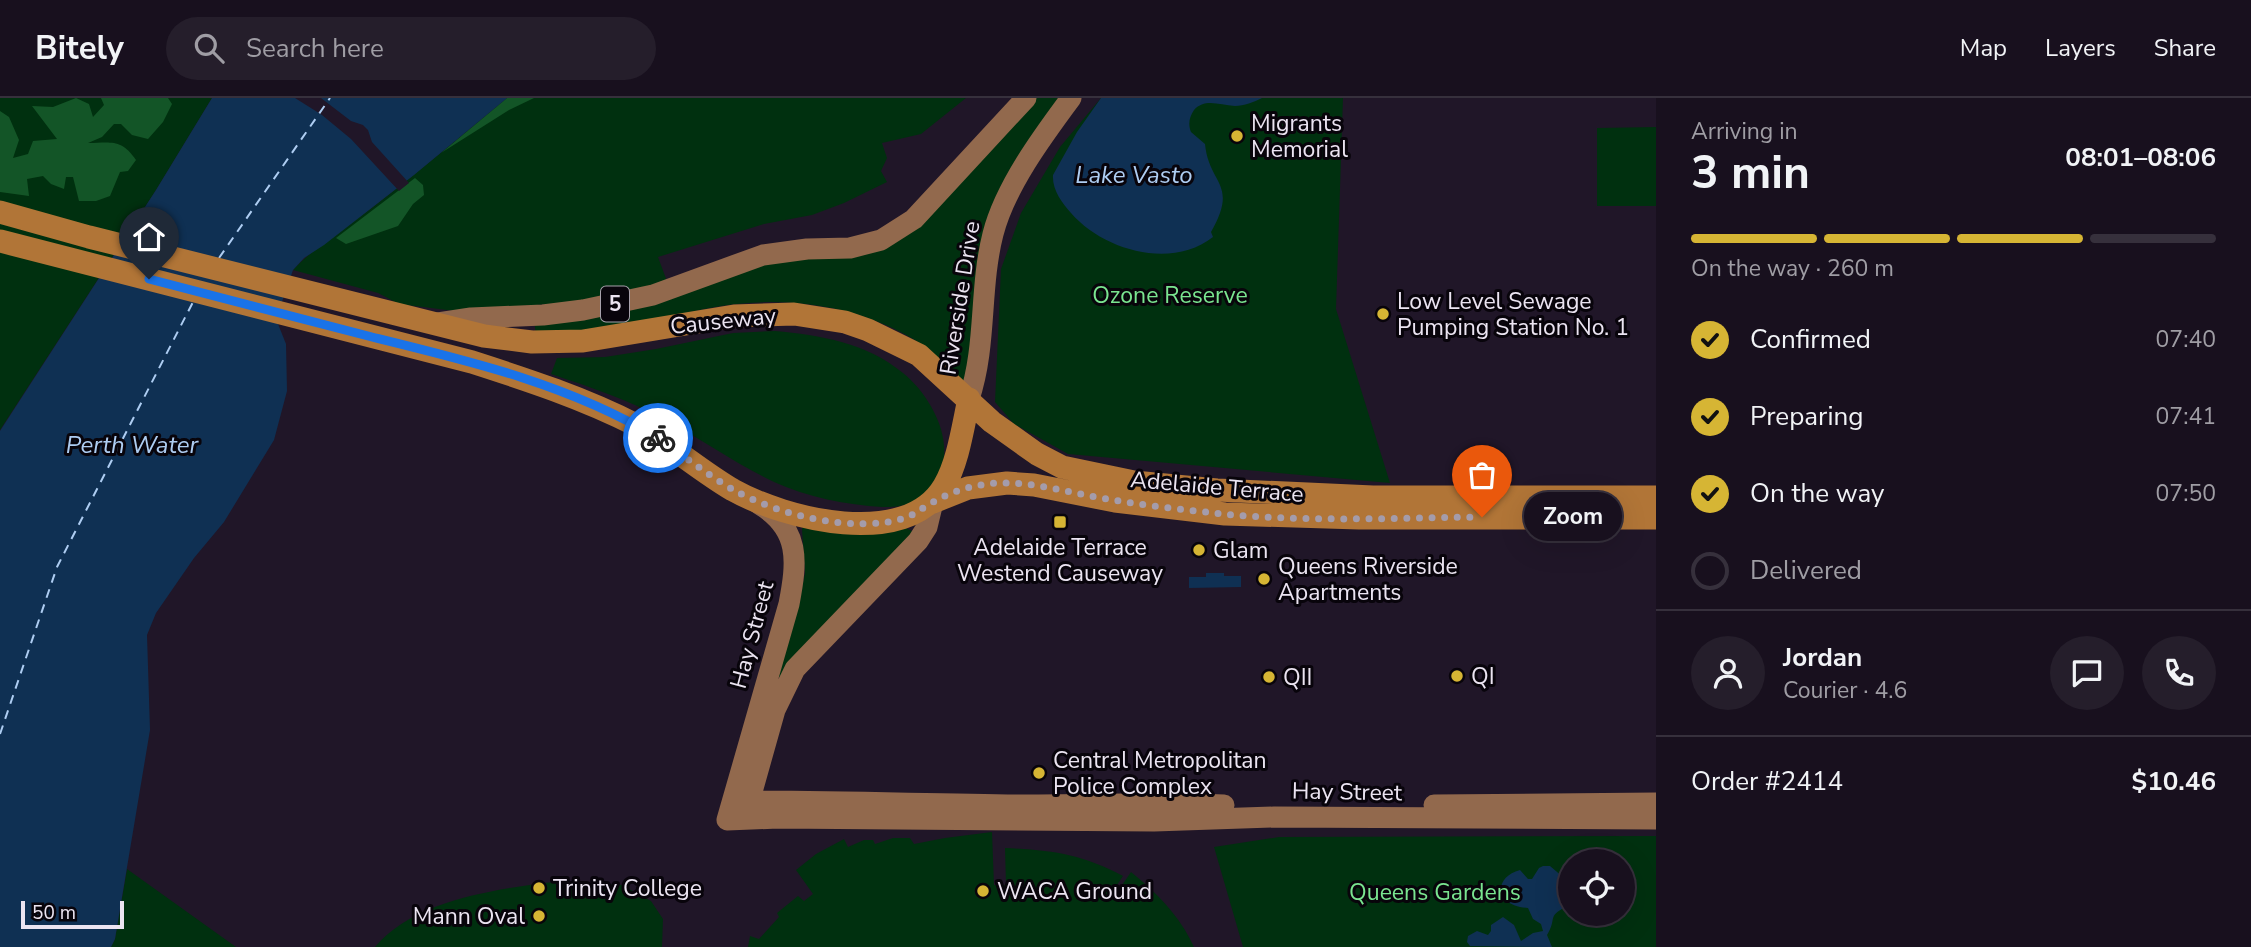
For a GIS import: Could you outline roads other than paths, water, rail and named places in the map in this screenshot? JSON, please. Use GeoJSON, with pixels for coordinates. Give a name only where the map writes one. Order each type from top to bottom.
{"type":"FeatureCollection","features":[{"type":"Feature","properties":{"kind":"highway","name":"Causeway"},"geometry":{"type":"LineString","coordinates":[[0,212],[333,299],[484,335],[532,342],[583,341],[734,316],[794,314],[845,323],[895,341],[919,355],[969,400]]}},
{"type":"Feature","properties":{"kind":"highway"},"geometry":{"type":"LineString","coordinates":[[0,241],[472,362],[561,392],[635,425],[668,444],[717,480],[750,498],[799,515],[853,523],[914,515],[933,502],[946,485],[969,400]]}},
{"type":"Feature","properties":{"kind":"highway","name":"Adelaide Terrace"},"geometry":{"type":"LineString","coordinates":[[969,400],[992,422],[1062,467],[1134,482],[1217,490],[1373,497],[1656,498]]}},
{"type":"Feature","properties":{"kind":"highway","name":"Adelaide Terrace"},"geometry":{"type":"LineString","coordinates":[[933,502],[968,488],[1007,483],[1034,485],[1115,501],[1226,514],[1359,518],[1656,517]]}},
{"type":"Feature","properties":{"kind":"main road"},"geometry":{"type":"LineString","coordinates":[[976,152],[982,131],[1010,98]]}},
{"type":"Feature","properties":{"kind":"main road","name":"Riverside Drive"},"geometry":{"type":"LineString","coordinates":[[438,323],[471,317],[531,316],[583,310],[675,288],[763,255],[866,245],[881,240],[914,219],[1026,98]]}},
{"type":"Feature","properties":{"kind":"main road","name":"Riverside Drive"},"geometry":{"type":"LineString","coordinates":[[969,400],[978,367],[987,266],[993,232],[1009,193],[1070,98]]}},
{"type":"Feature","properties":{"kind":"main road","name":"Hay Street"},"geometry":{"type":"LineString","coordinates":[[742,807],[789,604],[795,562],[791,536],[782,521],[750,498]]}},
{"type":"Feature","properties":{"kind":"main road","name":"Hay Street"},"geometry":{"type":"LineString","coordinates":[[742,807],[775,710],[795,668],[918,541],[927,527],[933,502]]}},
{"type":"Feature","properties":{"kind":"main road","name":"Hay Street"},"geometry":{"type":"LineString","coordinates":[[742,807],[1656,803]]}},
{"type":"Feature","properties":{"kind":"main road","name":"Hay Street"},"geometry":{"type":"LineString","coordinates":[[742,807],[778,818],[1154,821],[1274,817],[1656,820]]}},
{"type":"Feature","properties":{"kind":"water","name":"Perth Water"},"geometry":{"type":"Polygon","coordinates":[[[212,98],[507,98],[414,175],[304,258],[293,270],[276,319],[286,344],[287,391],[274,440],[224,522],[194,558],[156,613],[147,635],[150,730],[115,939],[111,947],[0,947],[0,431],[156,190],[212,98]]]}},
{"type":"Feature","properties":{"kind":"water","name":"Lake Vasto"},"geometry":{"type":"Polygon","coordinates":[[[1101,98],[1262,98],[1238,106],[1203,104],[1194,110],[1191,116],[1191,132],[1205,144],[1222,193],[1219,216],[1211,232],[1213,237],[1196,247],[1178,252],[1158,254],[1138,251],[1101,237],[1085,226],[1064,205],[1056,191],[1053,175],[1077,132],[1101,98]]]}},
{"type":"Feature","properties":{"kind":"water"},"geometry":{"type":"Polygon","coordinates":[[[1206,573],[1241,576],[1241,587],[1189,588],[1189,577],[1206,577],[1206,573]]]}},
{"type":"Feature","properties":{"kind":"water"},"geometry":{"type":"Polygon","coordinates":[[[1550,866],[1558,873],[1558,911],[1547,935],[1552,947],[1470,946],[1467,942],[1468,936],[1477,931],[1488,935],[1491,925],[1503,917],[1514,925],[1521,941],[1533,933],[1543,931],[1541,924],[1533,919],[1528,908],[1509,902],[1501,891],[1505,879],[1511,874],[1520,870],[1528,879],[1532,879],[1539,868],[1550,866]]]}},
{"type":"Feature","properties":{"kind":"place","name":"Migrants Memorial"},"geometry":{"type":"Point","coordinates":[1237,136]}},
{"type":"Feature","properties":{"kind":"place","name":"Low Level Sewage Pumping Station No. 1"},"geometry":{"type":"Point","coordinates":[1383,314]}},
{"type":"Feature","properties":{"kind":"place","name":"Zoom"},"geometry":{"type":"Point","coordinates":[1482,517]}},
{"type":"Feature","properties":{"kind":"place","name":"Adelaide Terrace Westend Causeway"},"geometry":{"type":"Point","coordinates":[1060,522]}},
{"type":"Feature","properties":{"kind":"place","name":"Glam"},"geometry":{"type":"Point","coordinates":[1199,550]}},
{"type":"Feature","properties":{"kind":"place","name":"Queens Riverside Apartments"},"geometry":{"type":"Point","coordinates":[1264,579]}},
{"type":"Feature","properties":{"kind":"place","name":"QI"},"geometry":{"type":"Point","coordinates":[1457,676]}},
{"type":"Feature","properties":{"kind":"place","name":"QII"},"geometry":{"type":"Point","coordinates":[1269,677]}},
{"type":"Feature","properties":{"kind":"place","name":"Central Metropolitan Police Complex"},"geometry":{"type":"Point","coordinates":[1039,773]}},
{"type":"Feature","properties":{"kind":"place","name":"Trinity College"},"geometry":{"type":"Point","coordinates":[539,888]}},
{"type":"Feature","properties":{"kind":"place","name":"WACA Ground"},"geometry":{"type":"Point","coordinates":[983,891]}},
{"type":"Feature","properties":{"kind":"place","name":"Mann Oval"},"geometry":{"type":"Point","coordinates":[539,916]}},
{"type":"Feature","properties":{"kind":"park label","name":"Ozone Reserve"},"geometry":{"type":"Point","coordinates":[1170,295]}},
{"type":"Feature","properties":{"kind":"park label","name":"Queens Gardens"},"geometry":{"type":"Point","coordinates":[1435,892]}}]}
